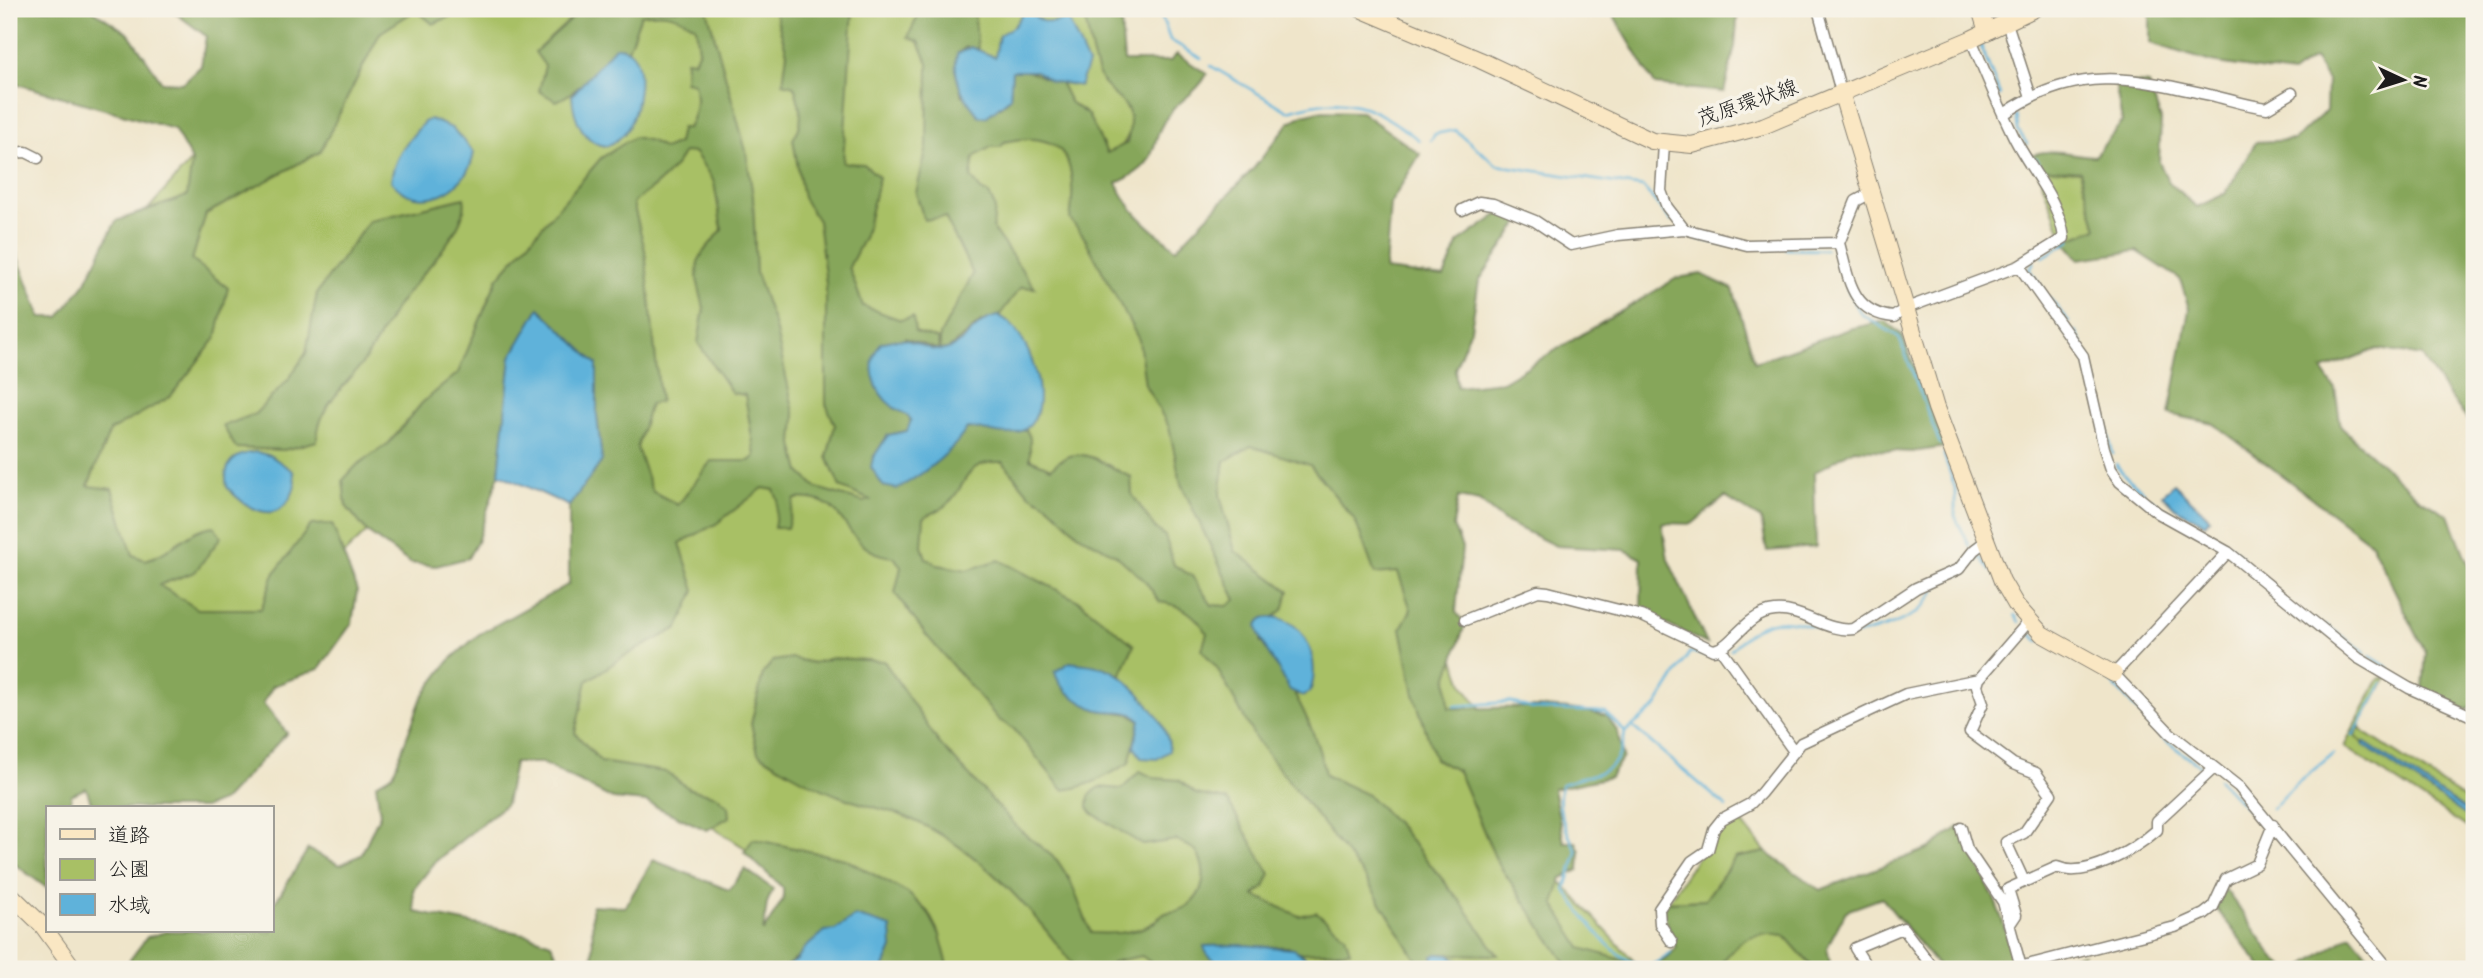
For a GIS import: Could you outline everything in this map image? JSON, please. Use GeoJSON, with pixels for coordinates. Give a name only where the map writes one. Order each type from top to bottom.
{"type":"FeatureCollection","features":[{"type":"Feature","properties":{"kind":"main road","name":"茂原環状線"},"geometry":{"type":"LineString","coordinates":[[1360,9],[1471,55],[1652,141],[1692,145],[1712,142],[1763,126],[1971,39],[2034,9]]}},
{"type":"Feature","properties":{"kind":"main road"},"geometry":{"type":"LineString","coordinates":[[1980,9],[1987,32]]}},
{"type":"Feature","properties":{"kind":"main road"},"geometry":{"type":"LineString","coordinates":[[1841,92],[1904,309],[1956,468],[2002,581],[2029,621],[2042,634],[2114,674]]}},
{"type":"Feature","properties":{"kind":"main road"},"geometry":{"type":"LineString","coordinates":[[9,893],[46,930]]}},
{"type":"Feature","properties":{"kind":"main road"},"geometry":{"type":"LineString","coordinates":[[47,932],[74,969]]}},
{"type":"Feature","properties":{"kind":"street"},"geometry":{"type":"LineString","coordinates":[[1818,9],[1841,92]]}},
{"type":"Feature","properties":{"kind":"street"},"geometry":{"type":"LineString","coordinates":[[2007,23],[2031,97]]}},
{"type":"Feature","properties":{"kind":"street"},"geometry":{"type":"LineString","coordinates":[[1871,193],[1856,201],[1839,243],[1851,286],[1869,312],[1894,317],[1904,309],[2020,267],[2064,238],[2056,209],[2004,114],[1971,39]]}},
{"type":"Feature","properties":{"kind":"street"},"geometry":{"type":"LineString","coordinates":[[2004,114],[2031,97],[2100,78],[2130,78],[2267,108],[2292,93]]}},
{"type":"Feature","properties":{"kind":"street"},"geometry":{"type":"LineString","coordinates":[[1664,144],[1661,191],[1667,207],[1684,229]]}},
{"type":"Feature","properties":{"kind":"street"},"geometry":{"type":"LineString","coordinates":[[9,153],[26,152],[38,158]]}},
{"type":"Feature","properties":{"kind":"street"},"geometry":{"type":"LineString","coordinates":[[1462,210],[1479,202],[1493,204],[1535,221],[1570,245],[1618,235],[1684,229],[1747,246],[1839,243]]}},
{"type":"Feature","properties":{"kind":"street"},"geometry":{"type":"LineString","coordinates":[[2020,267],[2083,356],[2104,448],[2111,469],[2120,482],[2158,513],[2228,552],[2358,658],[2409,688],[2474,717]]}},
{"type":"Feature","properties":{"kind":"street"},"geometry":{"type":"LineString","coordinates":[[1465,620],[1538,591],[1642,616],[1713,650],[1721,649],[1751,619],[1778,610],[1790,611],[1842,629],[1854,629],[1916,588],[1959,569],[1974,550],[1986,541]]}},
{"type":"Feature","properties":{"kind":"street"},"geometry":{"type":"LineString","coordinates":[[2228,552],[2114,674],[2170,733],[2239,787],[2389,969]]}},
{"type":"Feature","properties":{"kind":"street"},"geometry":{"type":"LineString","coordinates":[[2024,881],[2006,842],[2024,833],[2051,794],[2036,773],[2013,764],[1970,732],[1983,703],[1977,686],[1979,679],[2029,621]]}},
{"type":"Feature","properties":{"kind":"street"},"geometry":{"type":"LineString","coordinates":[[1721,649],[1793,750]]}},
{"type":"Feature","properties":{"kind":"street"},"geometry":{"type":"LineString","coordinates":[[1672,942],[1660,924],[1659,909],[1692,861],[1708,850],[1714,829],[1722,819],[1750,804],[1793,750],[1811,737],[1832,731],[1880,704],[1906,694],[1979,679]]}},
{"type":"Feature","properties":{"kind":"street"},"geometry":{"type":"LineString","coordinates":[[2010,924],[2016,915],[2008,889],[2057,867],[2068,872],[2110,861],[2137,847],[2157,830],[2157,821],[2214,768]]}},
{"type":"Feature","properties":{"kind":"street"},"geometry":{"type":"LineString","coordinates":[[1961,828],[1967,849],[2003,902],[2010,924],[2016,968],[2175,927],[2204,914],[2213,907],[2226,878],[2257,863],[2273,825]]}},
{"type":"Feature","properties":{"kind":"street"},"geometry":{"type":"LineString","coordinates":[[1868,969],[1855,948],[1903,928],[1934,969]]}},
{"type":"Feature","properties":{"kind":"green space"},"geometry":{"type":"Polygon","coordinates":[[[9,9],[91,9],[129,34],[162,82],[183,83],[201,66],[206,36],[170,9],[467,9],[433,24],[416,10],[380,33],[320,152],[206,214],[192,260],[228,288],[216,338],[170,397],[110,431],[88,486],[112,489],[133,555],[145,560],[163,553],[195,532],[214,526],[221,537],[195,572],[159,585],[198,609],[261,609],[274,574],[311,525],[332,524],[357,591],[352,623],[319,669],[273,686],[263,703],[287,733],[224,800],[209,806],[92,806],[86,788],[71,795],[71,806],[46,806],[46,887],[9,860],[9,235],[41,317],[59,317],[86,282],[116,221],[187,196],[192,161],[174,129],[14,83],[17,45],[9,29],[9,9]]]}},
{"type":"Feature","properties":{"kind":"green space"},"geometry":{"type":"Polygon","coordinates":[[[327,9],[1106,9],[1119,61],[1146,103],[1093,199],[1350,448],[1439,619],[1464,686],[1523,766],[1552,872],[1641,969],[918,969],[781,871],[682,808],[552,757],[612,435],[588,297],[372,527],[271,625],[199,656],[72,555],[141,217],[327,9]]]}},
{"type":"Feature","properties":{"kind":"green space"},"geometry":{"type":"Polygon","coordinates":[[[582,9],[707,9],[746,151],[753,196],[756,273],[775,327],[795,417],[793,444],[800,472],[817,488],[864,502],[870,500],[840,487],[827,457],[835,425],[826,404],[826,283],[818,221],[803,198],[793,139],[801,120],[800,107],[794,86],[783,83],[787,53],[774,9],[853,9],[843,163],[864,164],[879,177],[865,236],[849,267],[863,306],[901,320],[913,317],[915,332],[938,339],[939,350],[905,338],[894,408],[909,415],[911,425],[907,431],[888,435],[873,458],[897,488],[934,464],[967,428],[1003,433],[1026,429],[1030,438],[1030,459],[1051,468],[1061,460],[1080,455],[1090,457],[1131,477],[1132,494],[1154,527],[1165,536],[1174,565],[1192,576],[1212,605],[1227,606],[1236,600],[1181,484],[1169,427],[1145,385],[1139,340],[1084,237],[1070,219],[1070,167],[1055,146],[1026,139],[1004,142],[1001,147],[991,147],[974,157],[971,177],[981,190],[989,194],[995,207],[993,229],[1035,288],[1021,287],[999,316],[981,322],[948,349],[940,350],[940,335],[973,274],[945,217],[924,220],[916,193],[927,147],[928,63],[919,42],[908,37],[921,9],[974,9],[978,50],[966,47],[957,54],[956,74],[962,95],[1000,107],[1010,98],[1012,71],[1026,71],[1060,82],[1070,102],[1088,115],[1107,153],[1127,143],[1130,116],[1127,108],[1104,84],[1098,73],[1083,9],[1120,9],[1124,61],[1170,61],[1177,54],[1207,74],[1199,86],[1169,114],[1149,160],[1132,175],[1117,183],[1135,212],[1176,249],[1253,169],[1290,122],[1319,111],[1361,112],[1420,154],[1390,204],[1385,270],[1444,277],[1459,242],[1503,211],[1522,218],[1479,281],[1471,329],[1455,368],[1457,387],[1502,382],[1677,278],[1701,274],[1733,289],[1755,362],[1849,329],[1885,321],[1902,335],[1946,447],[1912,452],[1854,449],[1814,473],[1816,547],[1767,551],[1761,519],[1725,497],[1692,524],[1662,523],[1668,559],[1707,644],[1641,612],[1642,559],[1625,550],[1556,546],[1504,521],[1479,501],[1458,497],[1453,526],[1462,548],[1456,612],[1465,624],[1447,680],[1449,708],[1547,707],[1586,711],[1607,716],[1617,731],[1623,757],[1610,777],[1553,789],[1564,842],[1576,842],[1580,851],[1579,870],[1562,878],[1554,904],[1581,948],[1650,968],[1666,959],[1676,948],[1662,909],[1668,902],[1705,900],[1735,858],[1766,852],[1820,890],[1928,849],[1959,827],[1998,909],[2013,963],[1986,969],[1940,969],[1882,898],[1846,911],[1827,947],[1831,969],[1814,969],[1784,935],[1761,934],[1744,940],[1717,969],[1570,969],[1497,862],[1458,771],[1435,759],[1414,694],[1401,628],[1411,610],[1398,572],[1375,574],[1355,520],[1310,465],[1251,446],[1225,461],[1220,495],[1235,551],[1289,591],[1283,610],[1274,617],[1263,618],[1261,642],[1281,671],[1309,723],[1325,775],[1368,795],[1399,826],[1461,902],[1498,955],[1437,954],[1433,969],[1422,969],[1366,879],[1255,738],[1217,668],[1202,650],[1207,633],[1198,621],[1175,605],[1160,602],[1145,581],[1116,555],[1079,535],[1047,504],[1029,494],[1003,462],[979,465],[967,476],[944,507],[924,518],[922,546],[926,558],[938,565],[967,570],[999,560],[1079,601],[1134,645],[1120,676],[1111,670],[1066,691],[1095,709],[1130,714],[1140,720],[1129,763],[1121,768],[1090,784],[1063,790],[1014,729],[999,720],[926,635],[895,593],[901,567],[894,557],[876,553],[863,545],[837,513],[814,500],[795,499],[787,528],[774,528],[778,500],[774,490],[763,488],[716,524],[680,543],[695,591],[678,628],[623,657],[587,681],[575,733],[601,762],[666,772],[690,789],[717,796],[728,806],[729,817],[707,830],[646,802],[613,799],[542,763],[514,763],[506,804],[436,861],[413,890],[415,912],[529,935],[551,943],[563,969],[123,969],[147,937],[165,932],[273,932],[273,902],[276,901],[308,849],[340,865],[361,855],[380,814],[376,784],[393,774],[422,697],[449,661],[478,635],[569,584],[569,506],[602,461],[597,416],[597,364],[539,308],[511,357],[499,474],[477,542],[468,558],[436,566],[410,563],[367,532],[346,506],[343,480],[357,465],[389,443],[422,403],[458,373],[497,279],[601,158],[634,137],[651,141],[664,149],[678,143],[681,128],[688,128],[691,122],[696,95],[694,83],[685,81],[686,60],[694,61],[699,50],[696,27],[682,19],[656,13],[641,15],[628,50],[621,47],[574,91],[556,101],[539,91],[545,66],[535,52],[582,9]],[[684,152],[668,174],[633,203],[645,250],[660,402],[650,404],[637,448],[652,491],[678,505],[711,461],[749,461],[755,456],[745,395],[732,393],[698,343],[704,308],[697,279],[698,262],[722,230],[714,182],[695,153],[684,152]]]}},
{"type":"Feature","properties":{"kind":"green space"},"geometry":{"type":"Polygon","coordinates":[[[1610,9],[1738,9],[1735,46],[1724,92],[1655,85],[1610,9]]]}},
{"type":"Feature","properties":{"kind":"green space"},"geometry":{"type":"Polygon","coordinates":[[[2169,9],[2474,9],[2474,427],[2422,356],[2377,349],[2322,370],[2335,389],[2341,427],[2420,499],[2449,515],[2474,579],[2474,705],[2466,710],[2423,688],[2426,653],[2371,543],[2214,424],[2169,414],[2189,309],[2180,279],[2137,251],[2079,259],[2064,241],[2097,228],[2080,171],[2037,168],[2031,155],[2055,152],[2095,156],[2122,122],[2115,82],[2149,84],[2161,120],[2159,162],[2169,183],[2197,207],[2225,194],[2256,142],[2294,140],[2326,111],[2327,79],[2314,58],[2292,74],[2211,62],[2150,43],[2150,14],[2169,9]]]}},
{"type":"Feature","properties":{"kind":"green space"},"geometry":{"type":"Polygon","coordinates":[[[2037,168],[2080,170],[2097,228],[2064,241],[2037,168]]]}},
{"type":"Feature","properties":{"kind":"green space"},"geometry":{"type":"Polygon","coordinates":[[[464,198],[464,210],[449,241],[400,302],[366,358],[326,409],[318,429],[317,441],[284,450],[236,448],[223,426],[255,414],[288,380],[306,353],[317,293],[369,221],[464,198]]]}},
{"type":"Feature","properties":{"kind":"green space"},"geometry":{"type":"Polygon","coordinates":[[[792,658],[813,663],[832,658],[884,661],[939,743],[1021,831],[1057,860],[1070,880],[1091,933],[1121,933],[1144,927],[1166,913],[1188,905],[1200,892],[1203,875],[1200,858],[1195,850],[1177,840],[1143,845],[1092,813],[1088,807],[1089,796],[1099,787],[1122,789],[1140,771],[1154,778],[1179,780],[1196,794],[1227,800],[1270,874],[1265,887],[1254,895],[1299,916],[1316,912],[1345,935],[1350,951],[1299,953],[1288,947],[1205,946],[1229,969],[1159,969],[1142,956],[1112,962],[1112,969],[1076,969],[1001,881],[956,844],[906,817],[818,787],[758,753],[751,724],[763,673],[773,661],[792,658]]]}},
{"type":"Feature","properties":{"kind":"green space"},"geometry":{"type":"Polygon","coordinates":[[[2387,678],[2353,735],[2355,736],[2361,724],[2361,730],[2474,805],[2474,816],[2355,737],[2474,821],[2474,832],[2344,747],[2378,680],[2387,678]]]}},
{"type":"Feature","properties":{"kind":"green space"},"geometry":{"type":"Polygon","coordinates":[[[1736,815],[1766,852],[1735,858],[1705,900],[1668,902],[1717,827],[1736,815]]]}},
{"type":"Feature","properties":{"kind":"green space"},"geometry":{"type":"Polygon","coordinates":[[[753,839],[845,859],[908,893],[928,912],[940,935],[949,969],[883,969],[892,948],[799,957],[782,969],[593,969],[592,905],[625,907],[653,860],[729,890],[745,869],[773,889],[767,903],[763,932],[783,899],[783,888],[744,852],[753,839]]]}},
{"type":"Feature","properties":{"kind":"green space"},"geometry":{"type":"Polygon","coordinates":[[[2225,889],[2277,961],[2287,969],[2263,969],[2216,908],[2225,889]]]}},
{"type":"Feature","properties":{"kind":"green space"},"geometry":{"type":"Polygon","coordinates":[[[1751,898],[1828,969],[1664,969],[1751,898]]]}},
{"type":"Feature","properties":{"kind":"green space"},"geometry":{"type":"Polygon","coordinates":[[[2351,934],[2379,969],[2299,969],[2351,934]]]}},
{"type":"Feature","properties":{"kind":"green space"},"geometry":{"type":"Polygon","coordinates":[[[2083,954],[2083,969],[2025,969],[2083,954]]]}},
{"type":"Feature","properties":{"kind":"water"},"geometry":{"type":"Polygon","coordinates":[[[1025,10],[1047,22],[1068,19],[1088,64],[1080,86],[1050,81],[1036,71],[1012,71],[1010,98],[986,117],[979,116],[960,87],[956,72],[957,54],[971,47],[995,57],[999,35],[1014,26],[1025,10]]]}},
{"type":"Feature","properties":{"kind":"water"},"geometry":{"type":"Polygon","coordinates":[[[615,47],[627,49],[634,56],[640,79],[632,119],[626,131],[607,146],[592,141],[581,128],[572,95],[615,47]]]}},
{"type":"Feature","properties":{"kind":"water"},"geometry":{"type":"Polygon","coordinates":[[[430,119],[452,128],[474,152],[463,178],[453,188],[441,194],[415,197],[402,191],[391,181],[407,142],[424,122],[430,119]]]}},
{"type":"Feature","properties":{"kind":"water"},"geometry":{"type":"Polygon","coordinates":[[[539,308],[597,364],[597,416],[602,461],[569,506],[499,474],[511,357],[539,308]]]}},
{"type":"Feature","properties":{"kind":"water"},"geometry":{"type":"Polygon","coordinates":[[[999,316],[1010,323],[1020,336],[1035,370],[1039,405],[1034,419],[1025,429],[1011,434],[967,428],[945,455],[917,477],[897,489],[883,486],[871,467],[873,458],[888,435],[907,431],[911,420],[886,401],[876,385],[873,359],[881,343],[901,339],[944,350],[959,343],[984,322],[999,316]]]}},
{"type":"Feature","properties":{"kind":"water"},"geometry":{"type":"Polygon","coordinates":[[[257,452],[271,456],[293,471],[293,491],[290,498],[276,511],[268,512],[250,507],[227,487],[226,472],[232,461],[242,455],[257,452]]]}},
{"type":"Feature","properties":{"kind":"water"},"geometry":{"type":"Polygon","coordinates":[[[2174,484],[2210,518],[2205,524],[2175,508],[2162,494],[2174,484]]]}},
{"type":"Feature","properties":{"kind":"water"},"geometry":{"type":"Polygon","coordinates":[[[1274,617],[1295,627],[1308,645],[1314,668],[1313,680],[1310,692],[1303,696],[1290,691],[1258,632],[1257,625],[1263,618],[1274,617]]]}},
{"type":"Feature","properties":{"kind":"water"},"geometry":{"type":"Polygon","coordinates":[[[1070,662],[1103,667],[1128,682],[1157,716],[1164,729],[1169,751],[1157,759],[1141,758],[1134,746],[1140,720],[1136,716],[1092,708],[1072,696],[1055,672],[1070,662]]]}},
{"type":"Feature","properties":{"kind":"water"},"geometry":{"type":"Polygon","coordinates":[[[2364,742],[2474,816],[2474,821],[2363,745],[2364,742]]]}},
{"type":"Feature","properties":{"kind":"water"},"geometry":{"type":"Polygon","coordinates":[[[855,916],[891,927],[892,948],[883,969],[782,969],[796,961],[804,949],[825,931],[835,930],[855,916]]]}},
{"type":"Feature","properties":{"kind":"water"},"geometry":{"type":"Polygon","coordinates":[[[1244,945],[1294,949],[1319,969],[1254,970],[1236,967],[1220,963],[1209,956],[1204,946],[1244,945]]]}},
{"type":"Feature","properties":{"kind":"water"},"geometry":{"type":"Polygon","coordinates":[[[1450,955],[1468,969],[1433,969],[1433,956],[1450,955]]]}},
{"type":"Feature","properties":{"kind":"waterway"},"geometry":{"type":"LineString","coordinates":[[1159,9],[1170,40],[1201,58]]}},
{"type":"Feature","properties":{"kind":"waterway"},"geometry":{"type":"LineString","coordinates":[[1981,46],[2000,95]]}},
{"type":"Feature","properties":{"kind":"waterway"},"geometry":{"type":"LineString","coordinates":[[1211,66],[1288,111],[1327,103],[1358,105],[1387,118],[1419,140]]}},
{"type":"Feature","properties":{"kind":"waterway"},"geometry":{"type":"LineString","coordinates":[[2016,115],[2018,130],[2027,144]]}},
{"type":"Feature","properties":{"kind":"waterway"},"geometry":{"type":"LineString","coordinates":[[1431,140],[1435,134],[1455,130],[1497,165],[1643,187],[1671,221]]}},
{"type":"Feature","properties":{"kind":"waterway"},"geometry":{"type":"LineString","coordinates":[[2036,158],[2053,192]]}},
{"type":"Feature","properties":{"kind":"waterway"},"geometry":{"type":"LineString","coordinates":[[2043,257],[2070,241],[2063,214]]}},
{"type":"Feature","properties":{"kind":"waterway"},"geometry":{"type":"LineString","coordinates":[[1678,234],[1726,245]]}},
{"type":"Feature","properties":{"kind":"waterway"},"geometry":{"type":"LineString","coordinates":[[1786,249],[1826,250]]}},
{"type":"Feature","properties":{"kind":"waterway"},"geometry":{"type":"LineString","coordinates":[[1835,256],[1842,275]]}},
{"type":"Feature","properties":{"kind":"waterway"},"geometry":{"type":"LineString","coordinates":[[2034,262],[2029,269],[2042,288]]}},
{"type":"Feature","properties":{"kind":"waterway"},"geometry":{"type":"LineString","coordinates":[[1847,288],[1861,314],[1899,337],[1940,444]]}},
{"type":"Feature","properties":{"kind":"waterway"},"geometry":{"type":"LineString","coordinates":[[2049,298],[2069,322]]}},
{"type":"Feature","properties":{"kind":"waterway"},"geometry":{"type":"LineString","coordinates":[[2076,332],[2083,345]]}},
{"type":"Feature","properties":{"kind":"waterway"},"geometry":{"type":"LineString","coordinates":[[2088,354],[2113,454]]}},
{"type":"Feature","properties":{"kind":"waterway"},"geometry":{"type":"LineString","coordinates":[[1944,455],[1955,488],[1955,516],[1970,547]]}},
{"type":"Feature","properties":{"kind":"waterway"},"geometry":{"type":"LineString","coordinates":[[2116,464],[2124,475],[2144,492]]}},
{"type":"Feature","properties":{"kind":"waterway"},"geometry":{"type":"LineString","coordinates":[[2151,499],[2171,514]]}},
{"type":"Feature","properties":{"kind":"waterway"},"geometry":{"type":"LineString","coordinates":[[2186,523],[2228,544],[2242,557]]}},
{"type":"Feature","properties":{"kind":"waterway"},"geometry":{"type":"LineString","coordinates":[[1979,556],[1990,570]]}},
{"type":"Feature","properties":{"kind":"waterway"},"geometry":{"type":"LineString","coordinates":[[1959,575],[1980,557]]}},
{"type":"Feature","properties":{"kind":"waterway"},"geometry":{"type":"LineString","coordinates":[[1840,634],[1859,634],[1908,617],[1924,606],[1940,583]]}},
{"type":"Feature","properties":{"kind":"waterway"},"geometry":{"type":"LineString","coordinates":[[2015,615],[2019,622]]}},
{"type":"Feature","properties":{"kind":"waterway"},"geometry":{"type":"LineString","coordinates":[[1731,650],[1754,630],[1773,622],[1784,621],[1824,629]]}},
{"type":"Feature","properties":{"kind":"waterway"},"geometry":{"type":"LineString","coordinates":[[2326,625],[2365,653]]}},
{"type":"Feature","properties":{"kind":"waterway"},"geometry":{"type":"LineString","coordinates":[[2028,632],[2039,641]]}},
{"type":"Feature","properties":{"kind":"waterway"},"geometry":{"type":"LineString","coordinates":[[1625,732],[1656,707],[1690,652],[1719,658]]}},
{"type":"Feature","properties":{"kind":"waterway"},"geometry":{"type":"LineString","coordinates":[[2370,656],[2389,668]]}},
{"type":"Feature","properties":{"kind":"waterway"},"geometry":{"type":"LineString","coordinates":[[2109,680],[2161,737],[2201,767]]}},
{"type":"Feature","properties":{"kind":"waterway"},"geometry":{"type":"LineString","coordinates":[[2353,736],[2383,683]]}},
{"type":"Feature","properties":{"kind":"waterway"},"geometry":{"type":"LineString","coordinates":[[1454,706],[1510,702],[1533,709],[1605,712],[1625,732],[1618,758],[1612,765],[1597,774],[1562,784],[1560,810],[1577,852],[1565,890],[1603,939],[1627,959],[1640,964],[1653,964],[1671,952]]}},
{"type":"Feature","properties":{"kind":"waterway"},"geometry":{"type":"LineString","coordinates":[[1634,728],[1727,807]]}},
{"type":"Feature","properties":{"kind":"waterway"},"geometry":{"type":"LineString","coordinates":[[2272,809],[2295,785],[2333,754]]}},
{"type":"Feature","properties":{"kind":"waterway"},"geometry":{"type":"LineString","coordinates":[[2218,779],[2259,821]]}}]}
